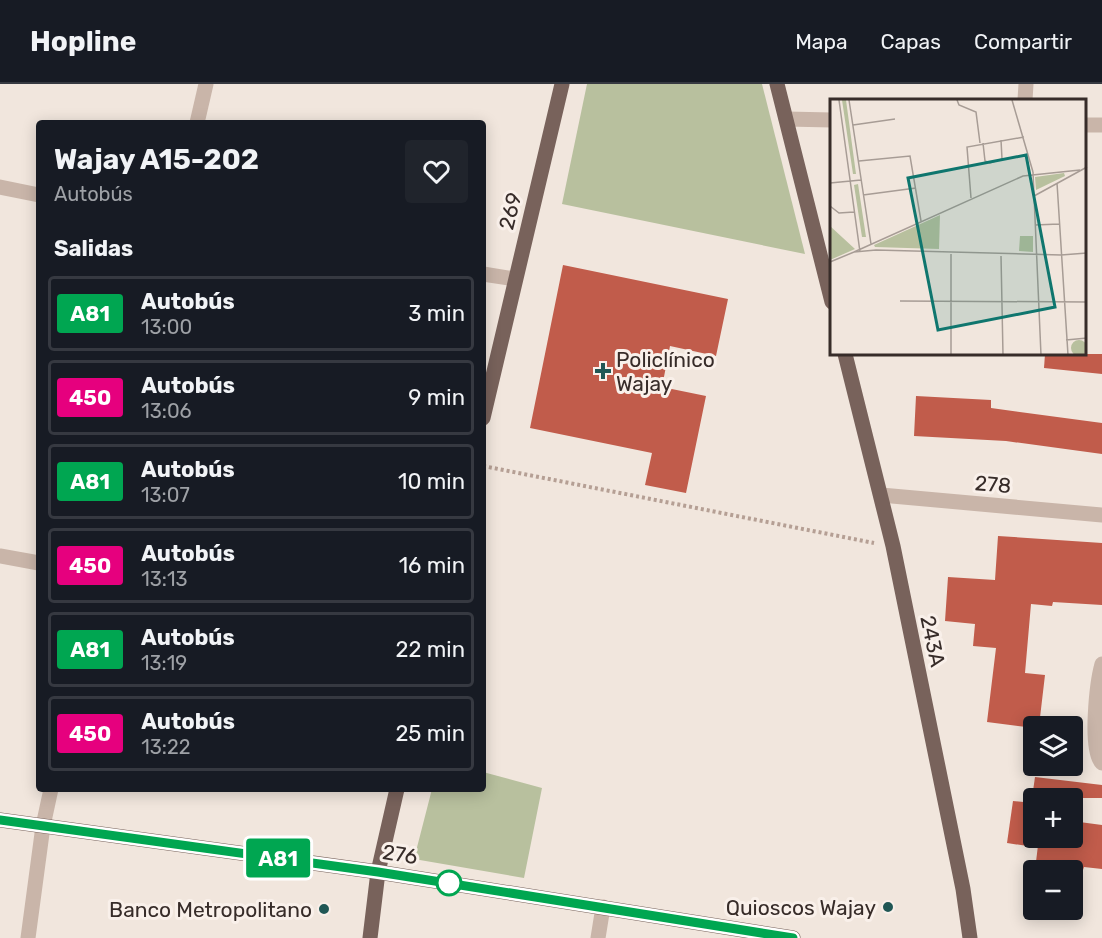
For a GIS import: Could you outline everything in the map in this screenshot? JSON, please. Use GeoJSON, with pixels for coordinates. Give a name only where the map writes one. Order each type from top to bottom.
{"type":"FeatureCollection","features":[{"type":"Feature","properties":{"kind":"main road","name":"269"},"geometry":{"type":"LineString","coordinates":[[486,405],[562,84]]}},
{"type":"Feature","properties":{"kind":"main road"},"geometry":{"type":"LineString","coordinates":[[777,84],[830,294]]}},
{"type":"Feature","properties":{"kind":"main road","name":"243A"},"geometry":{"type":"LineString","coordinates":[[846,356],[892,546],[963,889],[970,938]]}},
{"type":"Feature","properties":{"kind":"main road"},"geometry":{"type":"LineString","coordinates":[[370,938],[378,872],[396,792]]}},
{"type":"Feature","properties":{"kind":"main road","name":"276"},"geometry":{"type":"LineString","coordinates":[[0,820],[378,872],[793,938]]}},
{"type":"Feature","properties":{"kind":"street"},"geometry":{"type":"LineString","coordinates":[[198,120],[206,84]]}},
{"type":"Feature","properties":{"kind":"street"},"geometry":{"type":"LineString","coordinates":[[1025,99],[1026,84]]}},
{"type":"Feature","properties":{"kind":"street"},"geometry":{"type":"LineString","coordinates":[[786,119],[830,120]]}},
{"type":"Feature","properties":{"kind":"street"},"geometry":{"type":"LineString","coordinates":[[0,187],[36,194]]}},
{"type":"Feature","properties":{"kind":"street"},"geometry":{"type":"LineString","coordinates":[[486,274],[515,279]]}},
{"type":"Feature","properties":{"kind":"street","name":"278"},"geometry":{"type":"LineString","coordinates":[[881,495],[1102,515]]}},
{"type":"Feature","properties":{"kind":"street"},"geometry":{"type":"LineString","coordinates":[[0,556],[36,562]]}},
{"type":"Feature","properties":{"kind":"street"},"geometry":{"type":"LineString","coordinates":[[1102,664],[1098,677],[1095,748],[1102,763]]}},
{"type":"Feature","properties":{"kind":"street"},"geometry":{"type":"LineString","coordinates":[[28,938],[43,826],[50,792]]}},
{"type":"Feature","properties":{"kind":"street"},"geometry":{"type":"LineString","coordinates":[[598,938],[603,907]]}},
{"type":"Feature","properties":{"kind":"path"},"geometry":{"type":"LineString","coordinates":[[486,467],[892,546]]}},
{"type":"Feature","properties":{"kind":"green space"},"geometry":{"type":"Polygon","coordinates":[[[587,84],[762,84],[805,254],[562,204],[587,84]]]}},
{"type":"Feature","properties":{"kind":"green space"},"geometry":{"type":"Polygon","coordinates":[[[486,773],[542,788],[524,878],[414,859],[431,792],[486,792],[486,773]]]}},
{"type":"Feature","properties":{"kind":"building","name":"Policlínico Wajay"},"geometry":{"type":"Polygon","coordinates":[[[563,265],[728,299],[716,356],[670,346],[662,387],[706,396],[686,493],[645,485],[652,453],[530,428],[563,265]]]}},
{"type":"Feature","properties":{"kind":"building"},"geometry":{"type":"Polygon","coordinates":[[[1102,354],[1102,374],[1044,368],[1045,356],[1102,354]]]}},
{"type":"Feature","properties":{"kind":"building"},"geometry":{"type":"Polygon","coordinates":[[[916,396],[991,400],[991,408],[1102,423],[1102,454],[1006,441],[914,436],[916,396]]]}},
{"type":"Feature","properties":{"kind":"building"},"geometry":{"type":"Polygon","coordinates":[[[998,536],[1102,543],[1102,605],[1053,602],[1052,606],[1031,604],[1025,673],[1045,675],[1040,716],[1023,716],[1023,727],[987,722],[996,648],[973,646],[975,624],[945,621],[948,577],[995,580],[998,536]]]}},
{"type":"Feature","properties":{"kind":"building"},"geometry":{"type":"Polygon","coordinates":[[[1035,777],[1102,785],[1102,798],[1083,798],[1083,788],[1033,788],[1035,777]]]}},
{"type":"Feature","properties":{"kind":"building"},"geometry":{"type":"Polygon","coordinates":[[[1013,801],[1023,802],[1023,845],[1007,843],[1013,801]]]}},
{"type":"Feature","properties":{"kind":"building"},"geometry":{"type":"Polygon","coordinates":[[[1083,822],[1102,825],[1102,869],[1084,867],[1083,870],[1083,860],[1036,860],[1038,848],[1083,848],[1083,822]]]}},
{"type":"Feature","properties":{"kind":"bus line","name":"A81"},"geometry":{"type":"LineString","coordinates":[[0,820],[378,872],[793,938]]}},
{"type":"Feature","properties":{"kind":"place","name":"Policlínico Wajay"},"geometry":{"type":"Point","coordinates":[603,371]}},
{"type":"Feature","properties":{"kind":"place","name":"Quioscos Wajay"},"geometry":{"type":"Point","coordinates":[888,907]}},
{"type":"Feature","properties":{"kind":"place","name":"Banco Metropolitano"},"geometry":{"type":"Point","coordinates":[324,909]}}]}
